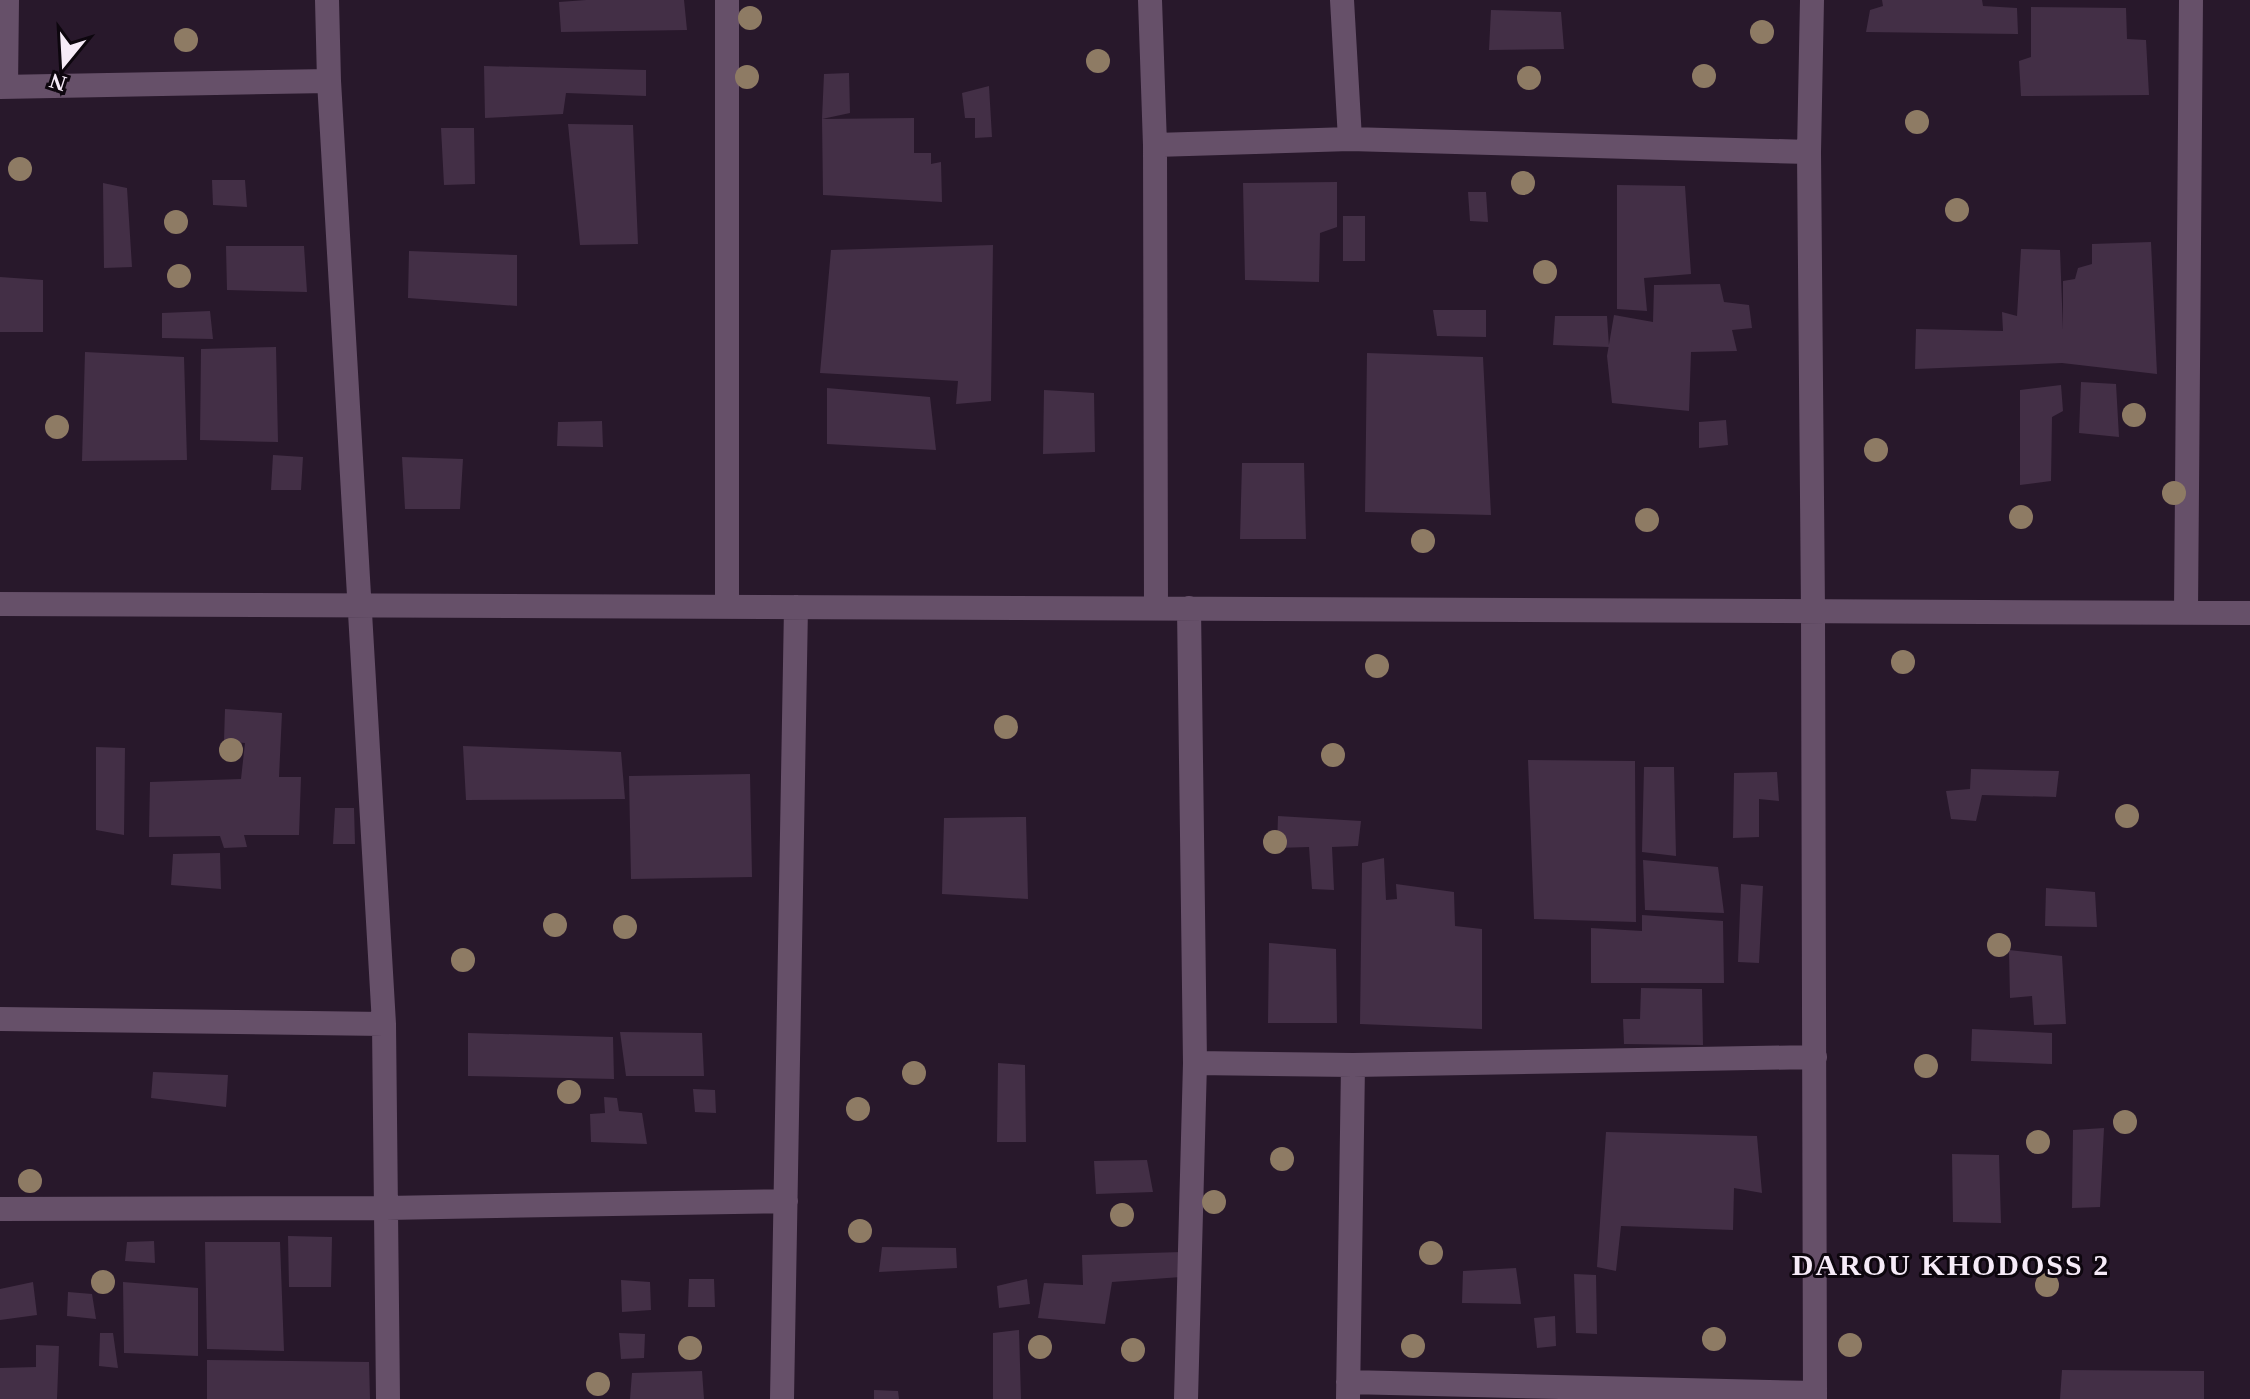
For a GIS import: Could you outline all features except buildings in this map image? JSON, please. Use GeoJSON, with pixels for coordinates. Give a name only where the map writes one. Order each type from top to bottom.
{"type":"FeatureCollection","features":[{"type":"Feature","properties":{"kind":"street"},"geometry":{"type":"LineString","coordinates":[[7,0],[3,87],[329,81]]}},
{"type":"Feature","properties":{"kind":"street"},"geometry":{"type":"LineString","coordinates":[[327,0],[358,605],[384,1024],[388,1399]]}},
{"type":"Feature","properties":{"kind":"street"},"geometry":{"type":"LineString","coordinates":[[727,0],[727,606]]}},
{"type":"Feature","properties":{"kind":"street"},"geometry":{"type":"LineString","coordinates":[[1150,0],[1155,145],[1156,607]]}},
{"type":"Feature","properties":{"kind":"street"},"geometry":{"type":"LineString","coordinates":[[1342,0],[1350,139]]}},
{"type":"Feature","properties":{"kind":"street"},"geometry":{"type":"LineString","coordinates":[[1353,1065],[1348,1390],[1815,1396],[1809,152],[1812,0]]}},
{"type":"Feature","properties":{"kind":"street"},"geometry":{"type":"LineString","coordinates":[[2186,612],[2191,0]]}},
{"type":"Feature","properties":{"kind":"street"},"geometry":{"type":"LineString","coordinates":[[1155,145],[1350,139],[1809,152]]}},
{"type":"Feature","properties":{"kind":"street"},"geometry":{"type":"LineString","coordinates":[[0,604],[2250,613]]}},
{"type":"Feature","properties":{"kind":"street"},"geometry":{"type":"LineString","coordinates":[[782,1399],[796,607]]}},
{"type":"Feature","properties":{"kind":"street"},"geometry":{"type":"LineString","coordinates":[[1186,1399],[1195,1063],[1189,608]]}},
{"type":"Feature","properties":{"kind":"street"},"geometry":{"type":"LineString","coordinates":[[0,1019],[384,1024]]}},
{"type":"Feature","properties":{"kind":"street"},"geometry":{"type":"LineString","coordinates":[[1195,1063],[1353,1065],[1815,1057]]}},
{"type":"Feature","properties":{"kind":"street"},"geometry":{"type":"LineString","coordinates":[[0,1209],[386,1208],[786,1201]]}},
{"type":"Feature","properties":{"kind":"district","name":"DAROU KHODOSS 2"},"geometry":{"type":"Point","coordinates":[1951,1265]}}]}
